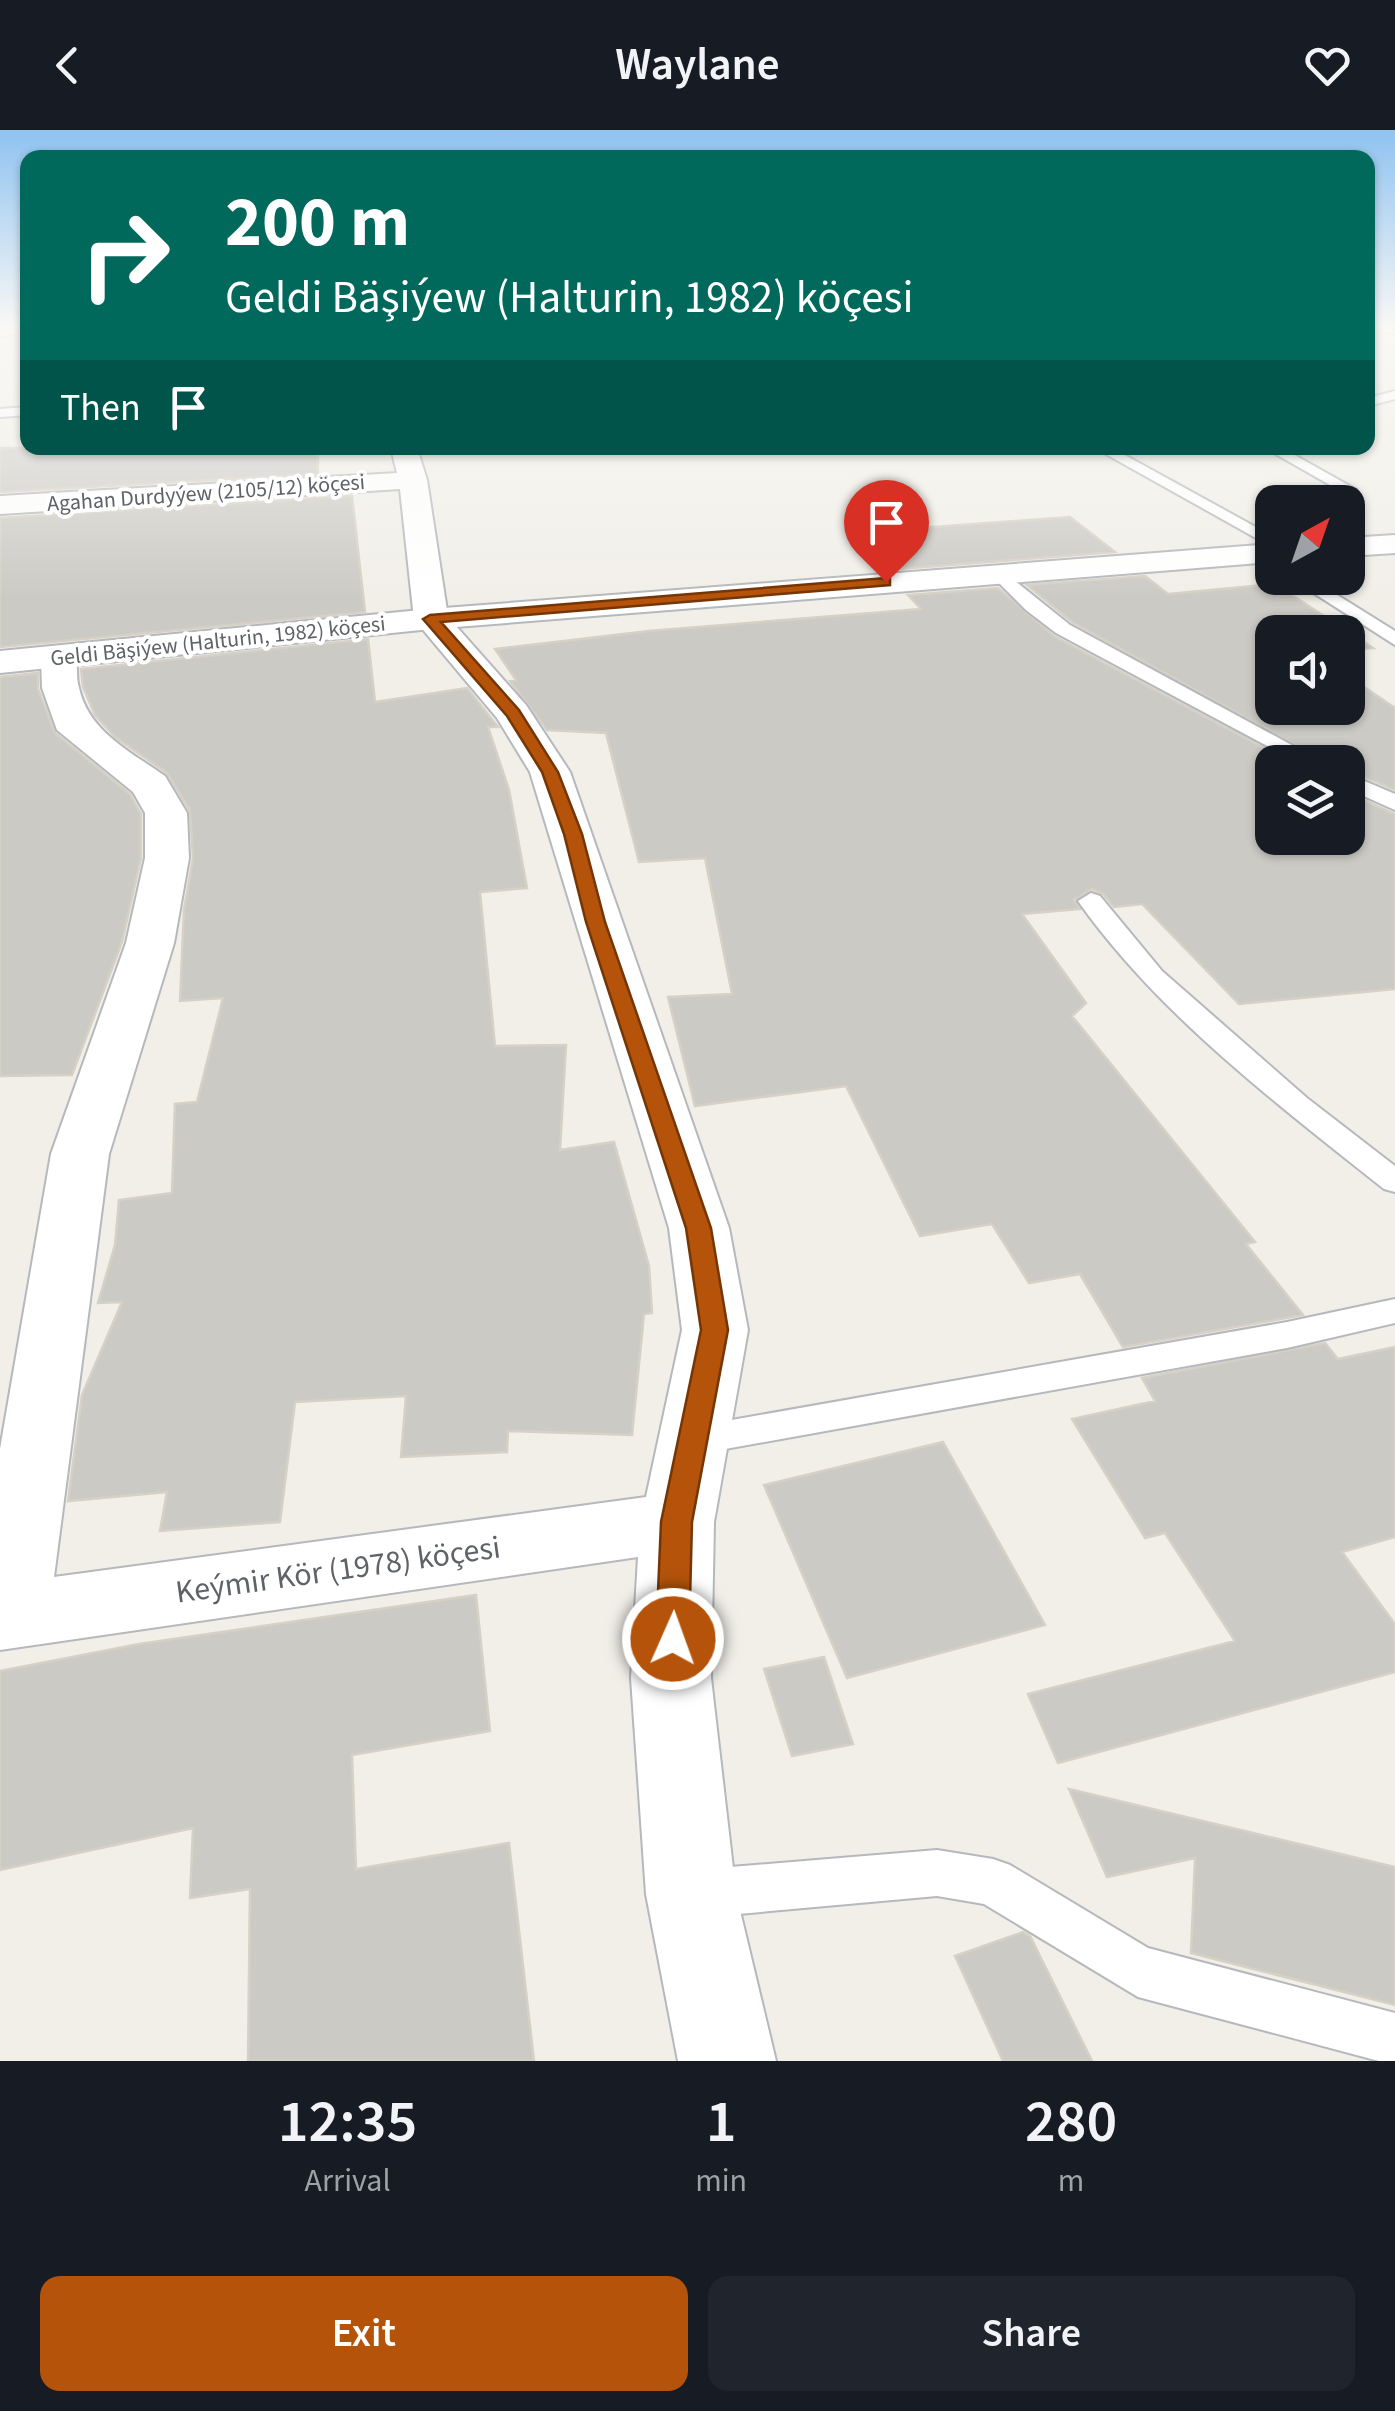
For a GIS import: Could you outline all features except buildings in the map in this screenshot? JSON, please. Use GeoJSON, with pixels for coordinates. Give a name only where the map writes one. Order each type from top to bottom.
{"type":"FeatureCollection","features":[{"type":"Feature","properties":{"kind":"street"},"geometry":{"type":"LineString","coordinates":[[406,455],[430,619],[514,713],[550,772],[693,1210],[714,1330],[677,1522],[671,1678],[691,1894],[727,2061]]}},
{"type":"Feature","properties":{"kind":"street","name":"Agahan Durdyýew (2105/12) köçesi"},"geometry":{"type":"LineString","coordinates":[[0,506],[412,480]]}},
{"type":"Feature","properties":{"kind":"street"},"geometry":{"type":"LineString","coordinates":[[1365,547],[1395,544]]}},
{"type":"Feature","properties":{"kind":"street","name":"Geldi Bäşiýew (Halturin, 1982) köçesi"},"geometry":{"type":"LineString","coordinates":[[0,662],[430,619],[1255,553]]}},
{"type":"Feature","properties":{"kind":"street"},"geometry":{"type":"LineString","coordinates":[[5,1617],[80,1154],[150,943],[168,858],[166,813],[150,785],[76,730],[60,688],[59,658]]}},
{"type":"Feature","properties":{"kind":"street","name":"Keýmir Kör (1978) köçesi"},"geometry":{"type":"LineString","coordinates":[[5,1617],[677,1522]]}},
{"type":"Feature","properties":{"kind":"lane"},"geometry":{"type":"LineString","coordinates":[[1113,455],[1255,543]]}},
{"type":"Feature","properties":{"kind":"lane"},"geometry":{"type":"LineString","coordinates":[[1285,455],[1339,485]]}},
{"type":"Feature","properties":{"kind":"lane"},"geometry":{"type":"LineString","coordinates":[[1000,573],[1032,606],[1063,630],[1280,745]]}},
{"type":"Feature","properties":{"kind":"lane"},"geometry":{"type":"LineString","coordinates":[[1326,595],[1395,639]]}},
{"type":"Feature","properties":{"kind":"lane"},"geometry":{"type":"LineString","coordinates":[[1365,789],[1395,803]]}},
{"type":"Feature","properties":{"kind":"lane"},"geometry":{"type":"LineString","coordinates":[[1091,902],[1152,977],[1296,1104],[1395,1182]]}},
{"type":"Feature","properties":{"kind":"lane"},"geometry":{"type":"LineString","coordinates":[[692,1441],[1287,1335],[1395,1311]]}},
{"type":"Feature","properties":{"kind":"lane"},"geometry":{"type":"LineString","coordinates":[[691,1894],[937,1872],[993,1882],[1138,1971],[1395,2039]]}},
{"type":"Feature","properties":{"kind":"route"},"geometry":{"type":"LineString","coordinates":[[673,1639],[677,1522],[714,1330],[699,1228],[550,772],[514,713],[430,619],[886,582]]}}]}
